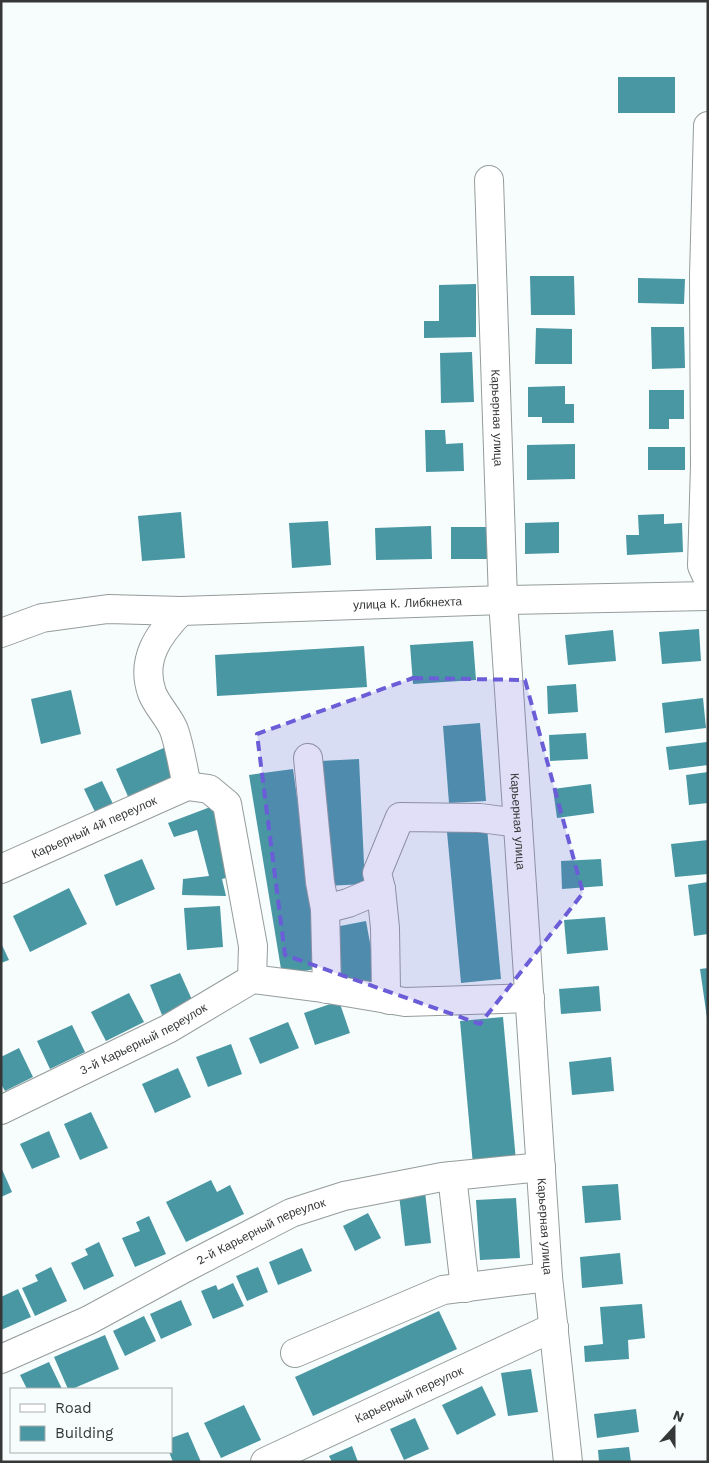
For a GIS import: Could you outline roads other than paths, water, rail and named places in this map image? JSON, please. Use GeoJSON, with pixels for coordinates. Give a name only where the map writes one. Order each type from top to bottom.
{"type":"FeatureCollection","features":[{"type":"Feature","properties":{"kind":"street"},"geometry":{"type":"LineString","coordinates":[[708,126],[704,276],[705,466],[702,566],[708,579]]}},
{"type":"Feature","properties":{"kind":"street","name":"Карьерная улица"},"geometry":{"type":"LineString","coordinates":[[489,180],[503,600],[548,1277],[568,1462]]}},
{"type":"Feature","properties":{"kind":"street","name":"улица К. Либкнехта"},"geometry":{"type":"LineString","coordinates":[[1,633],[42,618],[108,609],[181,610],[708,596]]}},
{"type":"Feature","properties":{"kind":"street"},"geometry":{"type":"LineString","coordinates":[[181,610],[164,629],[155,645],[148,662],[148,676],[152,694],[173,729],[187,786],[209,789],[227,804],[253,946],[252,978],[405,1002],[530,998]]}},
{"type":"Feature","properties":{"kind":"street"},"geometry":{"type":"LineString","coordinates":[[308,758],[320,882],[326,909],[327,989]]}},
{"type":"Feature","properties":{"kind":"street","name":"Карьерный 4й переулок"},"geometry":{"type":"LineString","coordinates":[[1,870],[187,786]]}},
{"type":"Feature","properties":{"kind":"street"},"geometry":{"type":"LineString","coordinates":[[389,1000],[386,990],[385,928],[381,889],[377,873],[400,817],[480,818],[518,823]]}},
{"type":"Feature","properties":{"kind":"street"},"geometry":{"type":"LineString","coordinates":[[326,909],[348,903],[381,889]]}},
{"type":"Feature","properties":{"kind":"street","name":"3-й Карьерный переулок"},"geometry":{"type":"LineString","coordinates":[[1,1110],[168,1028],[252,978]]}},
{"type":"Feature","properties":{"kind":"street","name":"2-й Карьерный переулок"},"geometry":{"type":"LineString","coordinates":[[1,1358],[89,1320],[182,1268],[291,1214],[344,1196],[452,1176],[541,1168]]}},
{"type":"Feature","properties":{"kind":"street"},"geometry":{"type":"LineString","coordinates":[[452,1176],[465,1288]]}},
{"type":"Feature","properties":{"kind":"street"},"geometry":{"type":"LineString","coordinates":[[295,1352],[443,1290],[548,1277]]}},
{"type":"Feature","properties":{"kind":"street","name":"Карьерный переулок"},"geometry":{"type":"LineString","coordinates":[[265,1462],[554,1328]]}}]}
